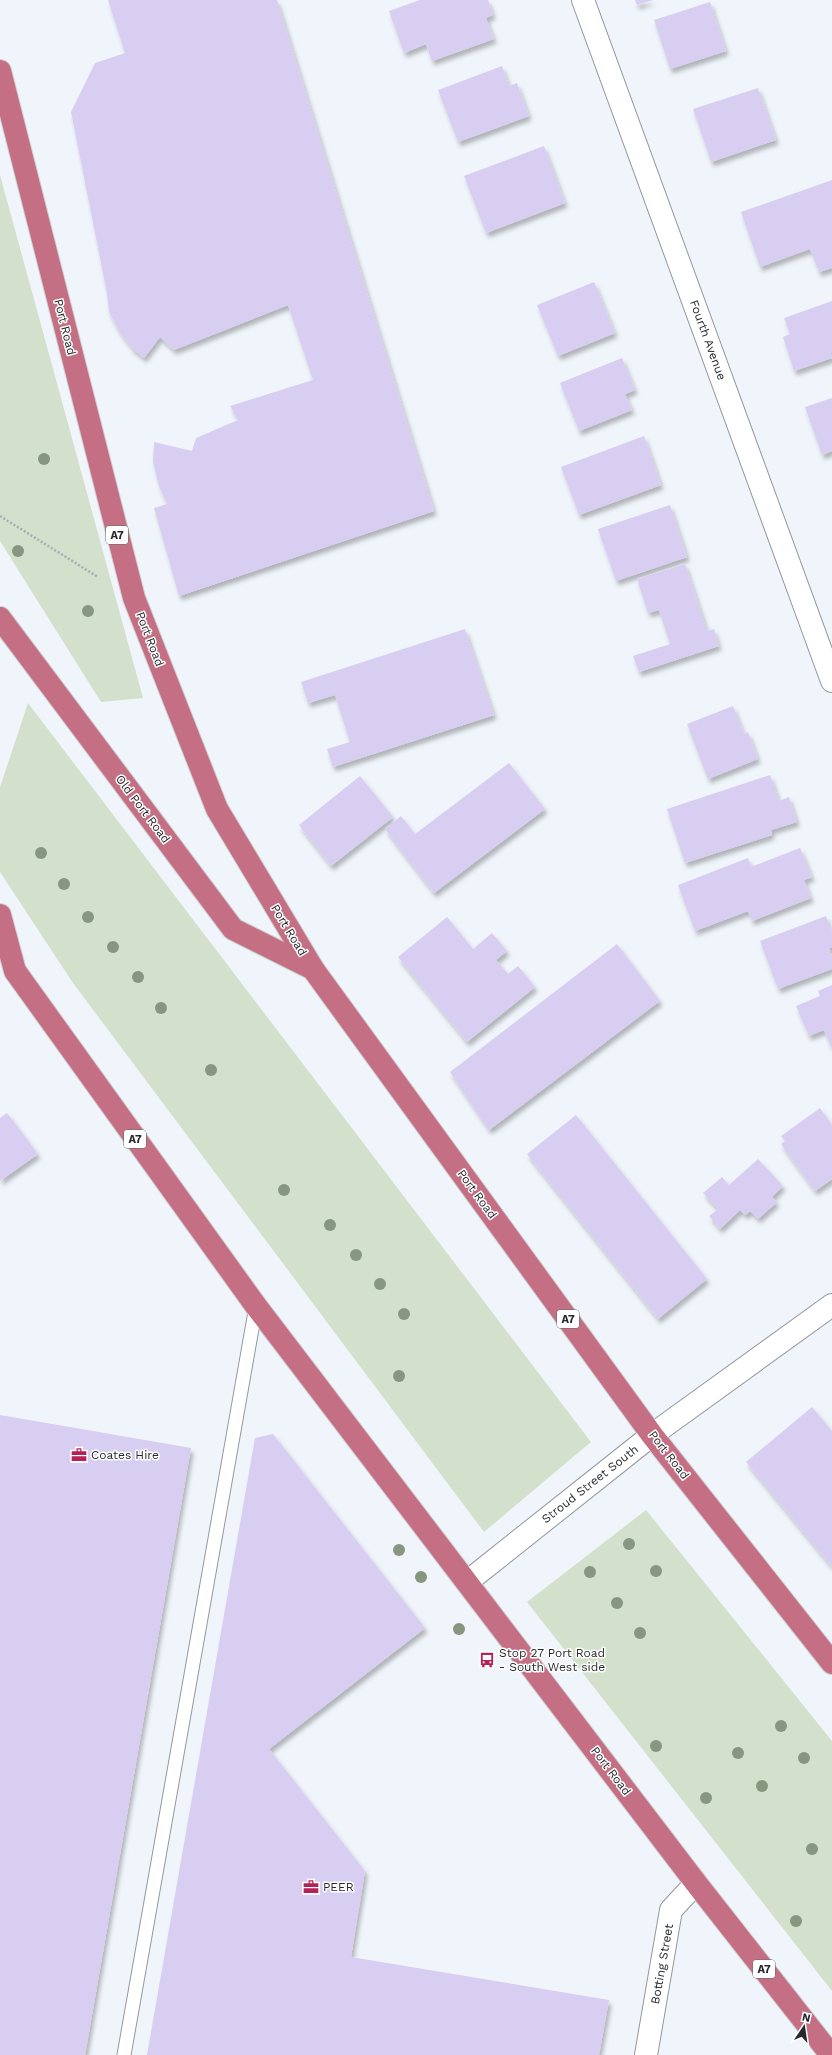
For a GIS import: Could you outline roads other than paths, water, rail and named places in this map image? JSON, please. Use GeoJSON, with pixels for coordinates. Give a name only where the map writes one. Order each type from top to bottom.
{"type":"FeatureCollection","features":[{"type":"Feature","properties":{"kind":"highway","name":"Port Road"},"geometry":{"type":"LineString","coordinates":[[0,71],[134,598],[216,809],[313,969],[652,1435],[832,1663]]}},
{"type":"Feature","properties":{"kind":"highway","name":"Old Port Road"},"geometry":{"type":"LineString","coordinates":[[0,618],[233,929],[313,969]]}},
{"type":"Feature","properties":{"kind":"highway","name":"Port Road"},"geometry":{"type":"LineString","coordinates":[[0,915],[15,971],[256,1306],[696,1883],[831,2055]]}},
{"type":"Feature","properties":{"kind":"street","name":"Fourth Avenue"},"geometry":{"type":"LineString","coordinates":[[583,0],[832,681]]}},
{"type":"Feature","properties":{"kind":"street","name":"Stroud Street South"},"geometry":{"type":"LineString","coordinates":[[466,1582],[652,1435],[832,1305]]}},
{"type":"Feature","properties":{"kind":"street","name":"Botting Street"},"geometry":{"type":"LineString","coordinates":[[646,2055],[671,1910],[696,1883]]}},
{"type":"Feature","properties":{"kind":"lane"},"geometry":{"type":"LineString","coordinates":[[124,2055],[256,1306]]}},
{"type":"Feature","properties":{"kind":"place","name":"Coates Hire"},"geometry":{"type":"Point","coordinates":[79,1455]}},
{"type":"Feature","properties":{"kind":"place","name":"Stop 27 Port Road - South West side"},"geometry":{"type":"Point","coordinates":[487,1660]}},
{"type":"Feature","properties":{"kind":"place","name":"PEER"},"geometry":{"type":"Point","coordinates":[311,1887]}}]}
